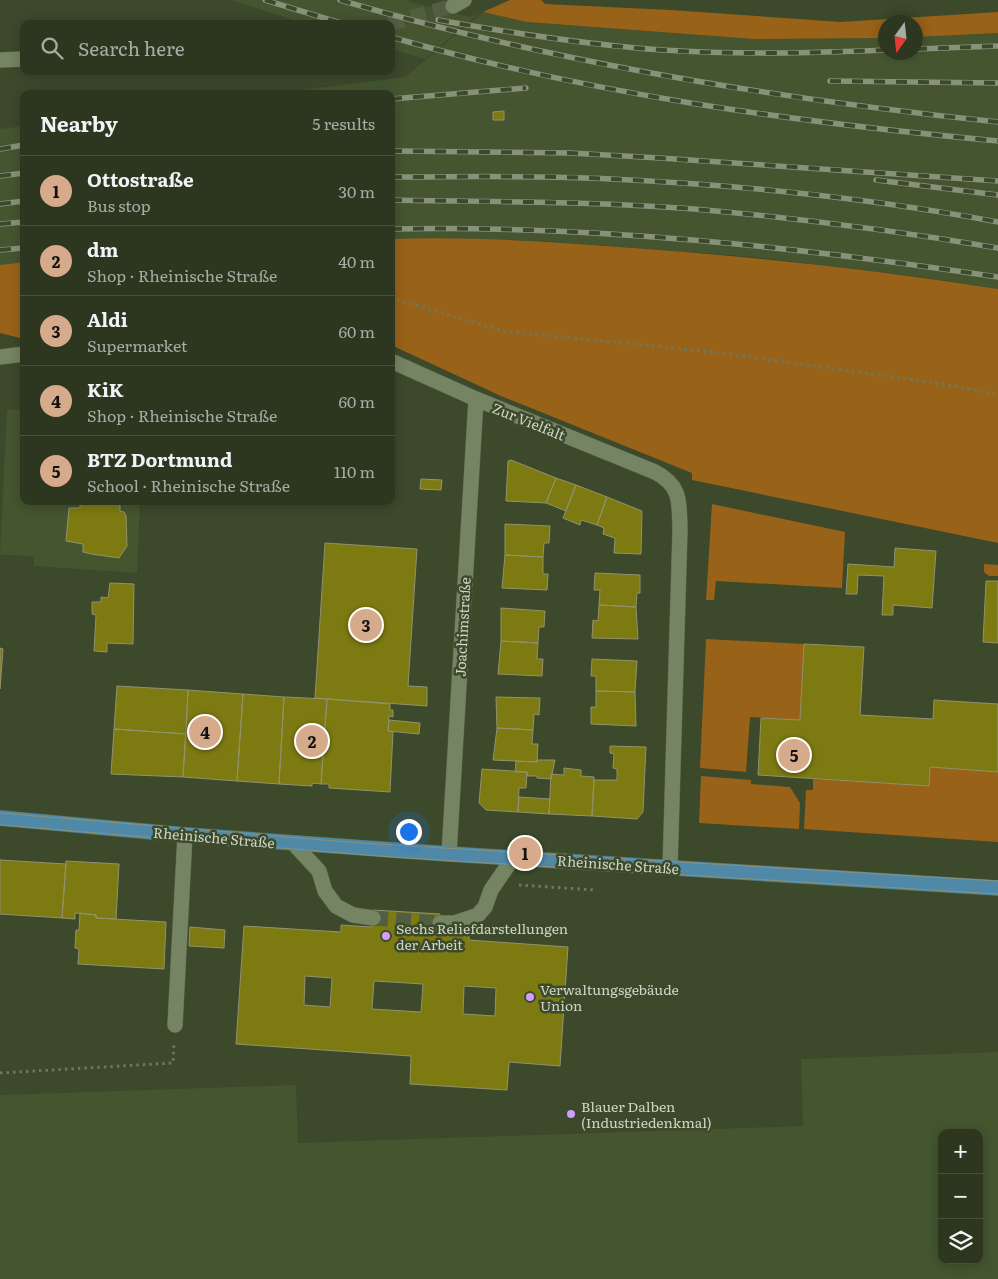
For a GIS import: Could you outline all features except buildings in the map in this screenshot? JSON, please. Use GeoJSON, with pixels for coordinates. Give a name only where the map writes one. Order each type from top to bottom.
{"type":"FeatureCollection","features":[{"type":"Feature","properties":{"kind":"main road","name":"Rheinische Straße"},"geometry":{"type":"LineString","coordinates":[[0,818],[185,835],[449,854],[998,888]]}},
{"type":"Feature","properties":{"kind":"street"},"geometry":{"type":"LineString","coordinates":[[0,60],[20,58]]}},
{"type":"Feature","properties":{"kind":"street"},"geometry":{"type":"LineString","coordinates":[[0,357],[20,354]]}},
{"type":"Feature","properties":{"kind":"street","name":"Zur Vielfalt"},"geometry":{"type":"LineString","coordinates":[[395,363],[476,399],[668,478],[677,490],[680,530],[670,868]]}},
{"type":"Feature","properties":{"kind":"street","name":"Joachimstraße"},"geometry":{"type":"LineString","coordinates":[[449,854],[476,399]]}},
{"type":"Feature","properties":{"kind":"street"},"geometry":{"type":"LineString","coordinates":[[175,1025],[185,835]]}},
{"type":"Feature","properties":{"kind":"street"},"geometry":{"type":"LineString","coordinates":[[293,843],[319,872],[325,891],[336,906],[353,915],[373,918]]}},
{"type":"Feature","properties":{"kind":"street"},"geometry":{"type":"LineString","coordinates":[[440,923],[454,923],[478,915],[485,907],[494,884],[513,858]]}},
{"type":"Feature","properties":{"kind":"path"},"geometry":{"type":"LineString","coordinates":[[395,299],[503,330],[722,354],[936,383],[998,394]]}},
{"type":"Feature","properties":{"kind":"path"},"geometry":{"type":"LineString","coordinates":[[494,884],[595,890]]}},
{"type":"Feature","properties":{"kind":"path"},"geometry":{"type":"LineString","coordinates":[[0,1073],[173,1063],[175,1025]]}},
{"type":"Feature","properties":{"kind":"shaded area"},"geometry":{"type":"Polygon","coordinates":[[[231,0],[404,0],[470,17],[483,10],[425,59],[395,50],[395,20],[294,20],[231,0]]]}},
{"type":"Feature","properties":{"kind":"shaded area"},"geometry":{"type":"Polygon","coordinates":[[[510,0],[541,0],[545,4],[671,10],[841,22],[878,20],[878,38],[754,39],[527,22],[483,12],[510,0]]]}},
{"type":"Feature","properties":{"kind":"shaded area"},"geometry":{"type":"Polygon","coordinates":[[[483,12],[527,22],[754,39],[878,38],[878,60],[923,60],[923,37],[998,33],[998,289],[920,277],[755,257],[543,241],[395,239],[395,90],[301,90],[405,77],[483,12]]]}},
{"type":"Feature","properties":{"kind":"shaded area"},"geometry":{"type":"Polygon","coordinates":[[[998,12],[998,33],[923,37],[923,17],[998,12]]]}},
{"type":"Feature","properties":{"kind":"shaded area"},"geometry":{"type":"Polygon","coordinates":[[[20,126],[20,262],[0,265],[0,129],[20,126]]]}},
{"type":"Feature","properties":{"kind":"shaded area"},"geometry":{"type":"Polygon","coordinates":[[[395,239],[512,240],[679,252],[862,270],[998,289],[998,543],[692,480],[692,473],[501,396],[395,347],[395,239]]]}},
{"type":"Feature","properties":{"kind":"shaded area"},"geometry":{"type":"Polygon","coordinates":[[[20,262],[20,338],[0,333],[0,265],[20,262]]]}},
{"type":"Feature","properties":{"kind":"shaded area"},"geometry":{"type":"Polygon","coordinates":[[[20,409],[20,505],[140,505],[137,573],[34,566],[34,556],[0,555],[7,410],[20,409]]]}},
{"type":"Feature","properties":{"kind":"shaded area"},"geometry":{"type":"Polygon","coordinates":[[[712,504],[845,532],[842,588],[716,581],[714,600],[706,600],[712,504]]]}},
{"type":"Feature","properties":{"kind":"shaded area"},"geometry":{"type":"Polygon","coordinates":[[[984,564],[998,565],[998,576],[989,576],[984,572],[984,564]]]}},
{"type":"Feature","properties":{"kind":"shaded area"},"geometry":{"type":"Polygon","coordinates":[[[706,639],[804,644],[800,720],[750,717],[746,772],[700,768],[706,639]]]}},
{"type":"Feature","properties":{"kind":"shaded area"},"geometry":{"type":"Polygon","coordinates":[[[930,767],[998,772],[998,842],[804,829],[806,790],[813,790],[813,779],[929,786],[930,767]]]}},
{"type":"Feature","properties":{"kind":"shaded area"},"geometry":{"type":"Polygon","coordinates":[[[701,776],[751,780],[751,784],[790,787],[800,803],[799,829],[699,823],[701,776]]]}},
{"type":"Feature","properties":{"kind":"shaded area"},"geometry":{"type":"Polygon","coordinates":[[[998,1052],[998,1279],[0,1279],[0,1095],[296,1085],[298,1143],[803,1126],[801,1059],[998,1052]]]}},
{"type":"Feature","properties":{"kind":"tunnel"},"geometry":{"type":"LineString","coordinates":[[395,22],[453,6]]}},
{"type":"Feature","properties":{"kind":"tunnel"},"geometry":{"type":"LineString","coordinates":[[373,918],[440,923]]}},
{"type":"Feature","properties":{"kind":"tram line"},"geometry":{"type":"LineString","coordinates":[[0,813],[360,843],[998,881]]}},
{"type":"Feature","properties":{"kind":"tram line"},"geometry":{"type":"LineString","coordinates":[[0,825],[391,857],[998,894]]}},
{"type":"Feature","properties":{"kind":"railway"},"geometry":{"type":"LineString","coordinates":[[265,0],[331,20]]}},
{"type":"Feature","properties":{"kind":"railway"},"geometry":{"type":"LineString","coordinates":[[340,0],[502,42],[666,76],[832,102],[998,122]]}},
{"type":"Feature","properties":{"kind":"railway"},"geometry":{"type":"LineString","coordinates":[[438,20],[550,38],[663,50],[719,53],[878,50]]}},
{"type":"Feature","properties":{"kind":"railway"},"geometry":{"type":"LineString","coordinates":[[395,38],[541,75],[692,103],[845,125],[998,141]]}},
{"type":"Feature","properties":{"kind":"railway"},"geometry":{"type":"LineString","coordinates":[[923,49],[998,46]]}},
{"type":"Feature","properties":{"kind":"railway"},"geometry":{"type":"LineString","coordinates":[[830,81],[998,83]]}},
{"type":"Feature","properties":{"kind":"railway"},"geometry":{"type":"LineString","coordinates":[[395,99],[526,88]]}},
{"type":"Feature","properties":{"kind":"railway"},"geometry":{"type":"LineString","coordinates":[[0,149],[20,146]]}},
{"type":"Feature","properties":{"kind":"railway"},"geometry":{"type":"LineString","coordinates":[[395,151],[570,153],[998,181]]}},
{"type":"Feature","properties":{"kind":"railway"},"geometry":{"type":"LineString","coordinates":[[0,176],[20,174]]}},
{"type":"Feature","properties":{"kind":"railway"},"geometry":{"type":"LineString","coordinates":[[395,177],[556,177],[708,185],[854,199],[998,222]]}},
{"type":"Feature","properties":{"kind":"railway"},"geometry":{"type":"LineString","coordinates":[[876,180],[998,195]]}},
{"type":"Feature","properties":{"kind":"railway"},"geometry":{"type":"LineString","coordinates":[[395,200],[580,203],[694,209],[846,226],[998,248]]}},
{"type":"Feature","properties":{"kind":"railway"},"geometry":{"type":"LineString","coordinates":[[0,204],[20,202]]}},
{"type":"Feature","properties":{"kind":"railway"},"geometry":{"type":"LineString","coordinates":[[0,224],[20,222]]}},
{"type":"Feature","properties":{"kind":"railway"},"geometry":{"type":"LineString","coordinates":[[395,229],[543,231],[695,240],[847,256],[998,277]]}},
{"type":"Feature","properties":{"kind":"railway"},"geometry":{"type":"LineString","coordinates":[[0,250],[20,248]]}},
{"type":"Feature","properties":{"kind":"place","name":"Aldi"},"geometry":{"type":"Point","coordinates":[366,625]}},
{"type":"Feature","properties":{"kind":"place","name":"KiK"},"geometry":{"type":"Point","coordinates":[205,732]}},
{"type":"Feature","properties":{"kind":"place","name":"dm"},"geometry":{"type":"Point","coordinates":[312,741]}},
{"type":"Feature","properties":{"kind":"place","name":"BTZ Dortmund"},"geometry":{"type":"Point","coordinates":[794,755]}},
{"type":"Feature","properties":{"kind":"place","name":"Ottostraße"},"geometry":{"type":"Point","coordinates":[525,853]}},
{"type":"Feature","properties":{"kind":"place","name":"Sechs Reliefdarstellungen der Arbeit"},"geometry":{"type":"Point","coordinates":[386,936]}},
{"type":"Feature","properties":{"kind":"place","name":"Verwaltungsgebäude Union"},"geometry":{"type":"Point","coordinates":[530,997]}},
{"type":"Feature","properties":{"kind":"place","name":"Blauer Dalben (Industriedenkmal)"},"geometry":{"type":"Point","coordinates":[571,1114]}}]}
